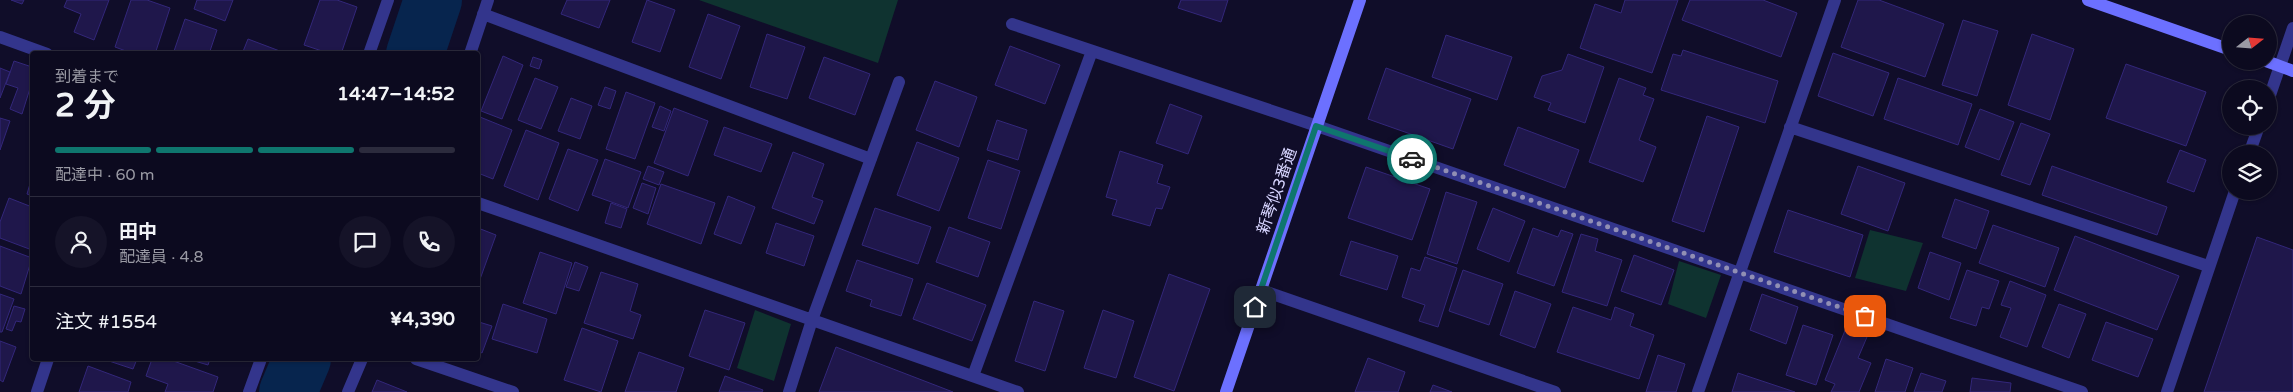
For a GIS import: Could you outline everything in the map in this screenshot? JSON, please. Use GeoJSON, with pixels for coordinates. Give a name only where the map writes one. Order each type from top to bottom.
{"type":"FeatureCollection","features":[{"type":"Feature","properties":{"kind":"street"},"geometry":{"type":"LineString","coordinates":[[370,51],[388,0]]}},
{"type":"Feature","properties":{"kind":"street"},"geometry":{"type":"LineString","coordinates":[[471,51],[488,0]]}},
{"type":"Feature","properties":{"kind":"street","name":"新琴似3番通"},"geometry":{"type":"LineString","coordinates":[[1226,392],[1360,0]]}},
{"type":"Feature","properties":{"kind":"street"},"geometry":{"type":"LineString","coordinates":[[1698,392],[1835,0]]}},
{"type":"Feature","properties":{"kind":"street"},"geometry":{"type":"LineString","coordinates":[[2088,0],[2222,47]]}},
{"type":"Feature","properties":{"kind":"street"},"geometry":{"type":"LineString","coordinates":[[483,14],[872,159]]}},
{"type":"Feature","properties":{"kind":"street"},"geometry":{"type":"LineString","coordinates":[[1012,24],[1316,126],[2082,392]]}},
{"type":"Feature","properties":{"kind":"street"},"geometry":{"type":"LineString","coordinates":[[2275,80],[2293,28]]}},
{"type":"Feature","properties":{"kind":"street"},"geometry":{"type":"LineString","coordinates":[[0,37],[39,51]]}},
{"type":"Feature","properties":{"kind":"street"},"geometry":{"type":"LineString","coordinates":[[973,376],[1092,51]]}},
{"type":"Feature","properties":{"kind":"street"},"geometry":{"type":"LineString","coordinates":[[2280,66],[2293,71]]}},
{"type":"Feature","properties":{"kind":"street"},"geometry":{"type":"LineString","coordinates":[[789,392],[812,320],[899,82]]}},
{"type":"Feature","properties":{"kind":"street"},"geometry":{"type":"LineString","coordinates":[[1790,127],[2208,266]]}},
{"type":"Feature","properties":{"kind":"street"},"geometry":{"type":"LineString","coordinates":[[2167,392],[2232,200]]}},
{"type":"Feature","properties":{"kind":"street"},"geometry":{"type":"LineString","coordinates":[[480,204],[1018,392]]}},
{"type":"Feature","properties":{"kind":"street"},"geometry":{"type":"LineString","coordinates":[[1261,290],[1555,392]]}},
{"type":"Feature","properties":{"kind":"street"},"geometry":{"type":"LineString","coordinates":[[37,392],[47,361]]}},
{"type":"Feature","properties":{"kind":"street"},"geometry":{"type":"LineString","coordinates":[[249,392],[260,361]]}},
{"type":"Feature","properties":{"kind":"street"},"geometry":{"type":"LineString","coordinates":[[348,392],[361,361]]}},
{"type":"Feature","properties":{"kind":"street"},"geometry":{"type":"LineString","coordinates":[[422,361],[513,392]]}},
{"type":"Feature","properties":{"kind":"green space"},"geometry":{"type":"Polygon","coordinates":[[[699,0],[898,0],[878,63],[699,0]]]}},
{"type":"Feature","properties":{"kind":"green space"},"geometry":{"type":"Polygon","coordinates":[[[1870,230],[1923,243],[1906,291],[1855,278],[1870,230]]]}},
{"type":"Feature","properties":{"kind":"green space"},"geometry":{"type":"Polygon","coordinates":[[[1679,261],[1721,275],[1706,318],[1668,304],[1679,261]]]}},
{"type":"Feature","properties":{"kind":"green space"},"geometry":{"type":"Polygon","coordinates":[[[755,310],[791,324],[774,381],[737,368],[755,310]]]}},
{"type":"Feature","properties":{"kind":"building"},"geometry":{"type":"Polygon","coordinates":[[[11,0],[24,0],[22,4],[11,0]]]}},
{"type":"Feature","properties":{"kind":"building"},"geometry":{"type":"Polygon","coordinates":[[[67,0],[109,0],[94,40],[74,32],[81,14],[64,7],[67,0]]]}},
{"type":"Feature","properties":{"kind":"building"},"geometry":{"type":"Polygon","coordinates":[[[131,0],[147,0],[170,8],[156,51],[126,51],[115,47],[131,0]]]}},
{"type":"Feature","properties":{"kind":"building"},"geometry":{"type":"Polygon","coordinates":[[[197,0],[233,0],[225,21],[194,9],[197,0]]]}},
{"type":"Feature","properties":{"kind":"building"},"geometry":{"type":"Polygon","coordinates":[[[320,0],[337,0],[357,7],[342,51],[322,51],[304,45],[320,0]]]}},
{"type":"Feature","properties":{"kind":"building"},"geometry":{"type":"Polygon","coordinates":[[[567,0],[610,0],[599,28],[561,14],[567,0]]]}},
{"type":"Feature","properties":{"kind":"building"},"geometry":{"type":"Polygon","coordinates":[[[647,0],[675,10],[660,52],[632,42],[647,0]]]}},
{"type":"Feature","properties":{"kind":"building"},"geometry":{"type":"Polygon","coordinates":[[[1181,0],[1228,0],[1221,22],[1178,8],[1181,0]]]}},
{"type":"Feature","properties":{"kind":"building"},"geometry":{"type":"Polygon","coordinates":[[[1625,0],[1678,0],[1652,73],[1580,48],[1595,4],[1621,13],[1625,0]]]}},
{"type":"Feature","properties":{"kind":"building"},"geometry":{"type":"Polygon","coordinates":[[[1690,0],[1763,0],[1797,13],[1781,57],[1682,20],[1690,0]]]}},
{"type":"Feature","properties":{"kind":"building"},"geometry":{"type":"Polygon","coordinates":[[[1858,0],[1879,0],[1944,24],[1925,77],[1841,47],[1858,0]]]}},
{"type":"Feature","properties":{"kind":"building"},"geometry":{"type":"Polygon","coordinates":[[[708,14],[740,26],[721,79],[689,67],[708,14]]]}},
{"type":"Feature","properties":{"kind":"building"},"geometry":{"type":"Polygon","coordinates":[[[185,19],[217,30],[210,51],[174,51],[185,19]]]}},
{"type":"Feature","properties":{"kind":"building"},"geometry":{"type":"Polygon","coordinates":[[[1963,20],[1998,31],[1977,96],[1942,85],[1963,20]]]}},
{"type":"Feature","properties":{"kind":"building"},"geometry":{"type":"Polygon","coordinates":[[[767,34],[805,47],[787,99],[750,87],[767,34]]]}},
{"type":"Feature","properties":{"kind":"building"},"geometry":{"type":"Polygon","coordinates":[[[2032,34],[2074,49],[2050,120],[2008,105],[2032,34]]]}},
{"type":"Feature","properties":{"kind":"building"},"geometry":{"type":"Polygon","coordinates":[[[1446,35],[1512,57],[1497,100],[1432,77],[1446,35]]]}},
{"type":"Feature","properties":{"kind":"building"},"geometry":{"type":"Polygon","coordinates":[[[248,39],[280,51],[243,51],[248,39]]]}},
{"type":"Feature","properties":{"kind":"building"},"geometry":{"type":"Polygon","coordinates":[[[1010,46],[1060,65],[1045,104],[995,85],[1010,46]]]}},
{"type":"Feature","properties":{"kind":"building"},"geometry":{"type":"Polygon","coordinates":[[[1683,50],[1778,81],[1765,123],[1661,90],[1673,54],[1681,56],[1683,50]]]}},
{"type":"Feature","properties":{"kind":"building"},"geometry":{"type":"Polygon","coordinates":[[[1833,53],[1889,73],[1873,116],[1818,96],[1833,53]]]}},
{"type":"Feature","properties":{"kind":"building"},"geometry":{"type":"Polygon","coordinates":[[[1568,54],[1604,67],[1585,123],[1548,110],[1551,103],[1534,97],[1542,76],[1562,70],[1568,54]]]}},
{"type":"Feature","properties":{"kind":"building"},"geometry":{"type":"Polygon","coordinates":[[[503,56],[523,65],[502,119],[481,111],[503,56]]]}},
{"type":"Feature","properties":{"kind":"building"},"geometry":{"type":"Polygon","coordinates":[[[533,57],[542,60],[539,69],[530,66],[533,57]]]}},
{"type":"Feature","properties":{"kind":"building"},"geometry":{"type":"Polygon","coordinates":[[[824,57],[870,74],[855,115],[809,98],[824,57]]]}},
{"type":"Feature","properties":{"kind":"building"},"geometry":{"type":"Polygon","coordinates":[[[14,61],[30,66],[30,88],[22,114],[10,109],[18,88],[6,84],[14,61]]]}},
{"type":"Feature","properties":{"kind":"building"},"geometry":{"type":"Polygon","coordinates":[[[2126,64],[2206,92],[2186,146],[2106,118],[2126,64]]]}},
{"type":"Feature","properties":{"kind":"building"},"geometry":{"type":"Polygon","coordinates":[[[0,68],[10,72],[0,98],[0,68]]]}},
{"type":"Feature","properties":{"kind":"building"},"geometry":{"type":"Polygon","coordinates":[[[1386,68],[1471,99],[1453,149],[1368,119],[1386,68]]]}},
{"type":"Feature","properties":{"kind":"building"},"geometry":{"type":"Polygon","coordinates":[[[535,78],[558,87],[541,129],[518,120],[535,78]]]}},
{"type":"Feature","properties":{"kind":"building"},"geometry":{"type":"Polygon","coordinates":[[[1619,78],[1646,88],[1643,95],[1654,99],[1639,140],[1656,147],[1643,182],[1589,162],[1619,78]]]}},
{"type":"Feature","properties":{"kind":"building"},"geometry":{"type":"Polygon","coordinates":[[[1898,78],[1972,104],[1958,145],[1884,119],[1898,78]]]}},
{"type":"Feature","properties":{"kind":"building"},"geometry":{"type":"Polygon","coordinates":[[[935,81],[977,97],[959,147],[916,130],[935,81]]]}},
{"type":"Feature","properties":{"kind":"building"},"geometry":{"type":"Polygon","coordinates":[[[605,87],[616,91],[610,109],[598,105],[605,87]]]}},
{"type":"Feature","properties":{"kind":"building"},"geometry":{"type":"Polygon","coordinates":[[[626,92],[655,103],[635,159],[606,149],[626,92]]]}},
{"type":"Feature","properties":{"kind":"building"},"geometry":{"type":"Polygon","coordinates":[[[571,98],[592,106],[580,139],[558,131],[571,98]]]}},
{"type":"Feature","properties":{"kind":"building"},"geometry":{"type":"Polygon","coordinates":[[[1170,104],[1202,116],[1188,154],[1156,143],[1170,104]]]}},
{"type":"Feature","properties":{"kind":"building"},"geometry":{"type":"Polygon","coordinates":[[[660,106],[671,111],[664,131],[652,127],[660,106]]]}},
{"type":"Feature","properties":{"kind":"building"},"geometry":{"type":"Polygon","coordinates":[[[674,108],[708,121],[688,176],[654,163],[674,108]]]}},
{"type":"Feature","properties":{"kind":"building"},"geometry":{"type":"Polygon","coordinates":[[[1980,109],[2014,122],[1999,160],[1965,147],[1980,109]]]}},
{"type":"Feature","properties":{"kind":"building"},"geometry":{"type":"Polygon","coordinates":[[[1707,116],[1739,127],[1704,232],[1672,221],[1707,116]]]}},
{"type":"Feature","properties":{"kind":"building"},"geometry":{"type":"Polygon","coordinates":[[[480,117],[512,130],[493,179],[480,174],[480,117]]]}},
{"type":"Feature","properties":{"kind":"building"},"geometry":{"type":"Polygon","coordinates":[[[0,118],[10,121],[0,150],[0,118]]]}},
{"type":"Feature","properties":{"kind":"building"},"geometry":{"type":"Polygon","coordinates":[[[997,120],[1027,130],[1018,160],[987,150],[997,120]]]}},
{"type":"Feature","properties":{"kind":"building"},"geometry":{"type":"Polygon","coordinates":[[[2021,123],[2050,134],[2030,185],[2001,175],[2021,123]]]}},
{"type":"Feature","properties":{"kind":"building"},"geometry":{"type":"Polygon","coordinates":[[[724,127],[772,144],[761,172],[714,155],[724,127]]]}},
{"type":"Feature","properties":{"kind":"building"},"geometry":{"type":"Polygon","coordinates":[[[1518,127],[1579,150],[1565,188],[1504,165],[1518,127]]]}},
{"type":"Feature","properties":{"kind":"building"},"geometry":{"type":"Polygon","coordinates":[[[526,130],[559,143],[538,200],[504,186],[526,130]]]}},
{"type":"Feature","properties":{"kind":"building"},"geometry":{"type":"Polygon","coordinates":[[[917,142],[959,158],[939,211],[897,195],[917,142]]]}},
{"type":"Feature","properties":{"kind":"building"},"geometry":{"type":"Polygon","coordinates":[[[568,149],[598,160],[578,211],[549,199],[568,149]]]}},
{"type":"Feature","properties":{"kind":"building"},"geometry":{"type":"Polygon","coordinates":[[[2180,150],[2206,160],[2194,192],[2167,182],[2180,150]]]}},
{"type":"Feature","properties":{"kind":"building"},"geometry":{"type":"Polygon","coordinates":[[[1120,151],[1163,165],[1157,183],[1170,187],[1162,209],[1156,208],[1150,226],[1112,215],[1117,200],[1106,197],[1120,151]]]}},
{"type":"Feature","properties":{"kind":"building"},"geometry":{"type":"Polygon","coordinates":[[[793,152],[824,164],[812,197],[823,201],[814,224],[772,208],[793,152]]]}},
{"type":"Feature","properties":{"kind":"building"},"geometry":{"type":"Polygon","coordinates":[[[605,159],[641,172],[628,208],[592,195],[605,159]]]}},
{"type":"Feature","properties":{"kind":"building"},"geometry":{"type":"Polygon","coordinates":[[[988,160],[1020,171],[1001,229],[968,218],[988,160]]]}},
{"type":"Feature","properties":{"kind":"building"},"geometry":{"type":"Polygon","coordinates":[[[648,166],[664,172],[659,185],[643,179],[648,166]]]}},
{"type":"Feature","properties":{"kind":"building"},"geometry":{"type":"Polygon","coordinates":[[[1858,166],[1905,183],[1888,231],[1841,214],[1858,166]]]}},
{"type":"Feature","properties":{"kind":"building"},"geometry":{"type":"Polygon","coordinates":[[[2052,166],[2167,207],[2157,235],[2042,195],[2052,166]]]}},
{"type":"Feature","properties":{"kind":"building"},"geometry":{"type":"Polygon","coordinates":[[[1366,167],[1430,189],[1412,240],[1348,218],[1366,167]]]}},
{"type":"Feature","properties":{"kind":"building"},"geometry":{"type":"Polygon","coordinates":[[[642,183],[656,188],[648,214],[633,208],[642,183]]]}},
{"type":"Feature","properties":{"kind":"building"},"geometry":{"type":"Polygon","coordinates":[[[30,184],[30,195],[27,194],[30,184]]]}},
{"type":"Feature","properties":{"kind":"building"},"geometry":{"type":"Polygon","coordinates":[[[661,184],[715,203],[701,244],[647,224],[661,184]]]}},
{"type":"Feature","properties":{"kind":"building"},"geometry":{"type":"Polygon","coordinates":[[[1446,192],[1477,202],[1457,264],[1427,254],[1446,192]]]}},
{"type":"Feature","properties":{"kind":"building"},"geometry":{"type":"Polygon","coordinates":[[[728,196],[755,207],[741,244],[714,234],[728,196]]]}},
{"type":"Feature","properties":{"kind":"building"},"geometry":{"type":"Polygon","coordinates":[[[9,198],[30,206],[30,249],[0,238],[0,222],[9,198]]]}},
{"type":"Feature","properties":{"kind":"building"},"geometry":{"type":"Polygon","coordinates":[[[1955,199],[1989,211],[1976,249],[1942,237],[1955,199]]]}},
{"type":"Feature","properties":{"kind":"building"},"geometry":{"type":"Polygon","coordinates":[[[611,203],[627,209],[621,228],[605,223],[611,203]]]}},
{"type":"Feature","properties":{"kind":"building"},"geometry":{"type":"Polygon","coordinates":[[[875,208],[931,227],[918,264],[862,245],[875,208]]]}},
{"type":"Feature","properties":{"kind":"building"},"geometry":{"type":"Polygon","coordinates":[[[1493,208],[1525,221],[1509,262],[1477,249],[1493,208]]]}},
{"type":"Feature","properties":{"kind":"building"},"geometry":{"type":"Polygon","coordinates":[[[1788,210],[1863,235],[1850,277],[1774,252],[1788,210]]]}},
{"type":"Feature","properties":{"kind":"building"},"geometry":{"type":"Polygon","coordinates":[[[776,223],[814,236],[804,266],[766,253],[776,223]]]}},
{"type":"Feature","properties":{"kind":"building"},"geometry":{"type":"Polygon","coordinates":[[[1993,225],[2059,248],[2045,287],[1979,263],[1993,225]]]}},
{"type":"Feature","properties":{"kind":"building"},"geometry":{"type":"Polygon","coordinates":[[[949,227],[990,242],[978,277],[936,262],[949,227]]]}},
{"type":"Feature","properties":{"kind":"building"},"geometry":{"type":"Polygon","coordinates":[[[1533,228],[1558,237],[1561,230],[1573,234],[1554,286],[1517,273],[1533,228]]]}},
{"type":"Feature","properties":{"kind":"building"},"geometry":{"type":"Polygon","coordinates":[[[480,229],[496,235],[480,279],[480,229]]]}},
{"type":"Feature","properties":{"kind":"building"},"geometry":{"type":"Polygon","coordinates":[[[1581,234],[1598,239],[1595,251],[1622,260],[1607,306],[1562,292],[1581,234]]]}},
{"type":"Feature","properties":{"kind":"building"},"geometry":{"type":"Polygon","coordinates":[[[2075,236],[2179,276],[2157,330],[2054,290],[2075,236]]]}},
{"type":"Feature","properties":{"kind":"building"},"geometry":{"type":"Polygon","coordinates":[[[2257,237],[2293,250],[2293,392],[2204,392],[2257,237]]]}},
{"type":"Feature","properties":{"kind":"building"},"geometry":{"type":"Polygon","coordinates":[[[1351,241],[1398,256],[1387,290],[1340,275],[1351,241]]]}},
{"type":"Feature","properties":{"kind":"building"},"geometry":{"type":"Polygon","coordinates":[[[0,246],[30,257],[30,265],[21,294],[0,286],[0,246]]]}},
{"type":"Feature","properties":{"kind":"building"},"geometry":{"type":"Polygon","coordinates":[[[540,252],[572,263],[556,314],[523,303],[540,252]]]}},
{"type":"Feature","properties":{"kind":"building"},"geometry":{"type":"Polygon","coordinates":[[[1930,252],[1961,263],[1949,300],[1918,288],[1930,252]]]}},
{"type":"Feature","properties":{"kind":"building"},"geometry":{"type":"Polygon","coordinates":[[[1634,255],[1674,270],[1661,305],[1621,291],[1634,255]]]}},
{"type":"Feature","properties":{"kind":"building"},"geometry":{"type":"Polygon","coordinates":[[[1425,257],[1457,268],[1438,327],[1419,321],[1425,305],[1402,297],[1411,268],[1420,271],[1425,257]]]}},
{"type":"Feature","properties":{"kind":"building"},"geometry":{"type":"Polygon","coordinates":[[[857,260],[913,279],[901,316],[870,306],[872,300],[846,291],[857,260]]]}},
{"type":"Feature","properties":{"kind":"building"},"geometry":{"type":"Polygon","coordinates":[[[575,262],[588,267],[579,291],[566,287],[575,262]]]}},
{"type":"Feature","properties":{"kind":"building"},"geometry":{"type":"Polygon","coordinates":[[[1463,270],[1503,284],[1489,325],[1449,311],[1463,270]]]}},
{"type":"Feature","properties":{"kind":"building"},"geometry":{"type":"Polygon","coordinates":[[[1967,270],[1999,281],[1989,309],[1982,307],[1976,326],[1950,318],[1967,270]]]}},
{"type":"Feature","properties":{"kind":"building"},"geometry":{"type":"Polygon","coordinates":[[[601,272],[638,284],[630,311],[641,315],[633,339],[584,323],[601,272]]]}},
{"type":"Feature","properties":{"kind":"building"},"geometry":{"type":"Polygon","coordinates":[[[1169,274],[1210,289],[1174,391],[1134,377],[1169,274]]]}},
{"type":"Feature","properties":{"kind":"building"},"geometry":{"type":"Polygon","coordinates":[[[2010,281],[2046,295],[2027,347],[2000,337],[2011,308],[2001,305],[2010,281]]]}},
{"type":"Feature","properties":{"kind":"building"},"geometry":{"type":"Polygon","coordinates":[[[927,283],[986,305],[972,341],[913,319],[927,283]]]}},
{"type":"Feature","properties":{"kind":"building"},"geometry":{"type":"Polygon","coordinates":[[[1515,291],[1551,304],[1535,348],[1500,335],[1515,291]]]}},
{"type":"Feature","properties":{"kind":"building"},"geometry":{"type":"Polygon","coordinates":[[[0,294],[14,299],[2,332],[0,332],[0,294]]]}},
{"type":"Feature","properties":{"kind":"building"},"geometry":{"type":"Polygon","coordinates":[[[1762,294],[1798,307],[1786,344],[1750,330],[1762,294]]]}},
{"type":"Feature","properties":{"kind":"building"},"geometry":{"type":"Polygon","coordinates":[[[1034,301],[1064,311],[1045,371],[1015,361],[1034,301]]]}},
{"type":"Feature","properties":{"kind":"building"},"geometry":{"type":"Polygon","coordinates":[[[503,304],[547,319],[537,353],[492,339],[503,304]]]}},
{"type":"Feature","properties":{"kind":"building"},"geometry":{"type":"Polygon","coordinates":[[[2059,304],[2086,314],[2069,358],[2042,347],[2059,304]]]}},
{"type":"Feature","properties":{"kind":"building"},"geometry":{"type":"Polygon","coordinates":[[[14,306],[25,309],[21,322],[16,321],[12,331],[6,329],[14,306]]]}},
{"type":"Feature","properties":{"kind":"building"},"geometry":{"type":"Polygon","coordinates":[[[1573,307],[1611,320],[1615,307],[1634,314],[1630,326],[1654,335],[1639,379],[1557,352],[1573,307]]]}},
{"type":"Feature","properties":{"kind":"building"},"geometry":{"type":"Polygon","coordinates":[[[705,310],[745,323],[729,370],[689,356],[705,310]]]}},
{"type":"Feature","properties":{"kind":"building"},"geometry":{"type":"Polygon","coordinates":[[[1103,310],[1134,321],[1116,378],[1084,368],[1103,310]]]}},
{"type":"Feature","properties":{"kind":"building"},"geometry":{"type":"Polygon","coordinates":[[[480,322],[492,326],[482,353],[480,352],[480,322]]]}},
{"type":"Feature","properties":{"kind":"building"},"geometry":{"type":"Polygon","coordinates":[[[2106,322],[2153,339],[2138,377],[2092,360],[2106,322]]]}},
{"type":"Feature","properties":{"kind":"building"},"geometry":{"type":"Polygon","coordinates":[[[1803,325],[1833,335],[1816,385],[1786,375],[1803,325]]]}},
{"type":"Feature","properties":{"kind":"building"},"geometry":{"type":"Polygon","coordinates":[[[582,328],[618,341],[601,392],[564,380],[582,328]]]}},
{"type":"Feature","properties":{"kind":"building"},"geometry":{"type":"Polygon","coordinates":[[[1846,328],[1867,337],[1858,358],[1871,363],[1859,392],[1831,392],[1835,384],[1825,380],[1846,328]]]}},
{"type":"Feature","properties":{"kind":"building"},"geometry":{"type":"Polygon","coordinates":[[[0,341],[16,347],[3,382],[0,380],[0,341]]]}},
{"type":"Feature","properties":{"kind":"building"},"geometry":{"type":"Polygon","coordinates":[[[836,347],[953,392],[819,392],[836,347]]]}},
{"type":"Feature","properties":{"kind":"building"},"geometry":{"type":"Polygon","coordinates":[[[639,352],[684,368],[676,392],[625,392],[639,352]]]}},
{"type":"Feature","properties":{"kind":"building"},"geometry":{"type":"Polygon","coordinates":[[[1658,355],[1685,364],[1676,392],[1646,392],[1658,355]]]}},
{"type":"Feature","properties":{"kind":"building"},"geometry":{"type":"Polygon","coordinates":[[[1368,358],[1405,372],[1398,392],[1355,392],[1368,358]]]}},
{"type":"Feature","properties":{"kind":"building"},"geometry":{"type":"Polygon","coordinates":[[[1886,359],[1913,368],[1905,392],[1875,392],[1886,359]]]}},
{"type":"Feature","properties":{"kind":"building"},"geometry":{"type":"Polygon","coordinates":[[[109,361],[136,361],[133,369],[109,361]]]}},
{"type":"Feature","properties":{"kind":"building"},"geometry":{"type":"Polygon","coordinates":[[[151,361],[174,361],[218,377],[213,392],[165,392],[168,384],[146,376],[151,361]]]}},
{"type":"Feature","properties":{"kind":"building"},"geometry":{"type":"Polygon","coordinates":[[[195,361],[209,361],[208,365],[195,361]]]}},
{"type":"Feature","properties":{"kind":"building"},"geometry":{"type":"Polygon","coordinates":[[[88,366],[131,382],[128,392],[79,392],[88,366]]]}},
{"type":"Feature","properties":{"kind":"building"},"geometry":{"type":"Polygon","coordinates":[[[1738,373],[1795,392],[1732,392],[1738,373]]]}},
{"type":"Feature","properties":{"kind":"building"},"geometry":{"type":"Polygon","coordinates":[[[1921,373],[1946,381],[1942,392],[1914,392],[1921,373]]]}},
{"type":"Feature","properties":{"kind":"building"},"geometry":{"type":"Polygon","coordinates":[[[725,376],[763,390],[762,392],[719,392],[725,376]]]}},
{"type":"Feature","properties":{"kind":"building"},"geometry":{"type":"Polygon","coordinates":[[[1972,378],[2011,383],[2010,392],[1970,392],[1972,378]]]}},
{"type":"Feature","properties":{"kind":"building"},"geometry":{"type":"Polygon","coordinates":[[[377,380],[407,392],[372,392],[377,380]]]}},
{"type":"Feature","properties":{"kind":"building"},"geometry":{"type":"Polygon","coordinates":[[[1433,385],[1452,392],[1430,392],[1433,385]]]}},
{"type":"Feature","properties":{"kind":"waterway"},"geometry":{"type":"LineString","coordinates":[[416,51],[433,0]]}},
{"type":"Feature","properties":{"kind":"waterway"},"geometry":{"type":"LineString","coordinates":[[288,392],[301,361]]}},
{"type":"Feature","properties":{"kind":"way so far"},"geometry":{"type":"LineString","coordinates":[[1412,159],[1865,316]]}},
{"type":"Feature","properties":{"kind":"route"},"geometry":{"type":"LineString","coordinates":[[1255,307],[1316,126],[1412,159]]}}]}
